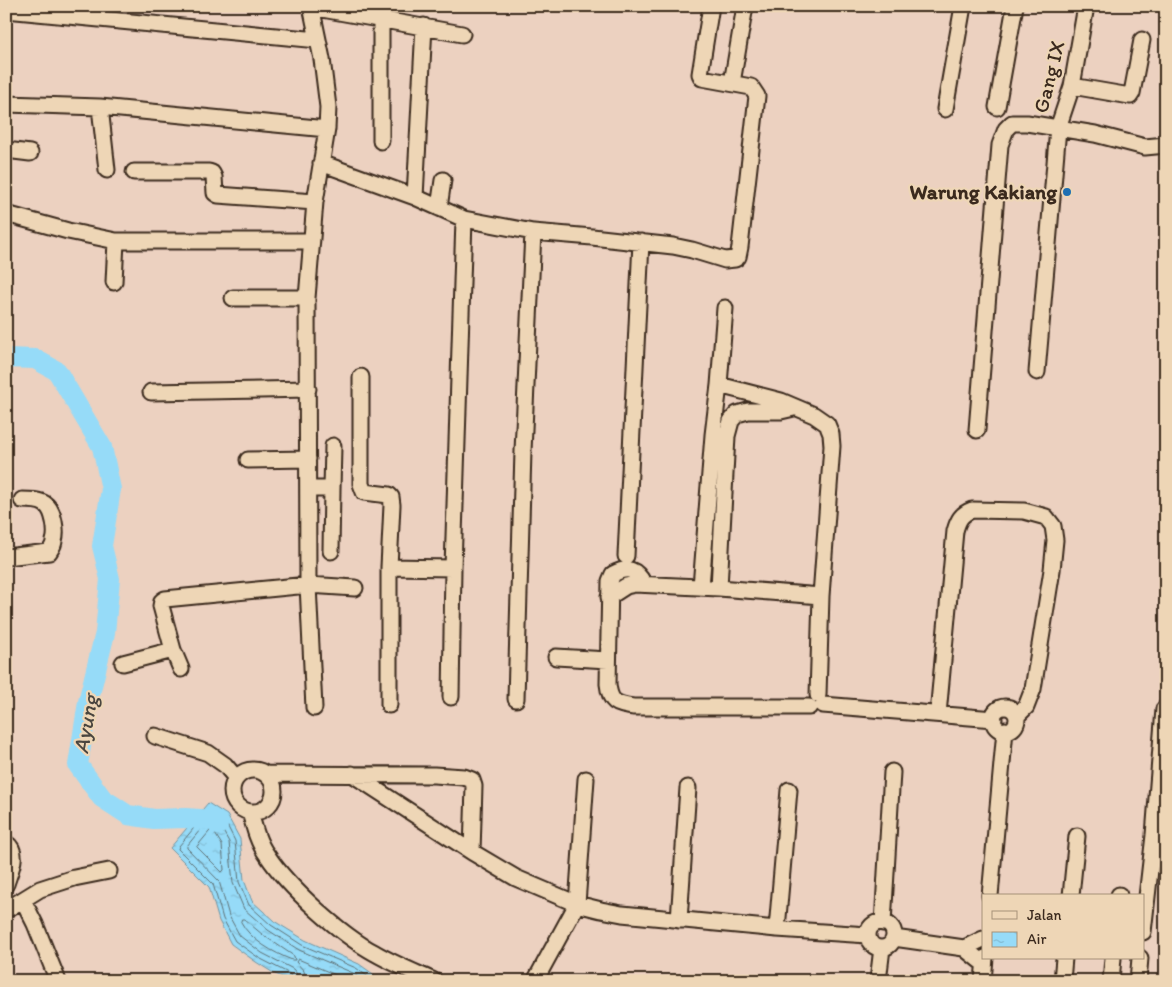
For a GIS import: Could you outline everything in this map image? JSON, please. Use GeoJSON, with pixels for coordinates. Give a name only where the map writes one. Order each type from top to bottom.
{"type":"FeatureCollection","features":[{"type":"Feature","properties":{"kind":"street"},"geometry":{"type":"LineString","coordinates":[[314,708],[308,585],[307,298],[315,202],[327,129],[328,107],[326,80],[311,6],[462,34]]}},
{"type":"Feature","properties":{"kind":"street"},"geometry":{"type":"LineString","coordinates":[[321,163],[415,197],[464,218],[533,232],[641,242],[692,250],[726,260],[735,259],[738,257],[740,247],[757,96],[751,87],[702,78],[700,74],[711,6]]}},
{"type":"Feature","properties":{"kind":"street"},"geometry":{"type":"LineString","coordinates":[[732,83],[745,6]]}},
{"type":"Feature","properties":{"kind":"street"},"geometry":{"type":"LineString","coordinates":[[945,109],[963,6]]}},
{"type":"Feature","properties":{"kind":"street"},"geometry":{"type":"LineString","coordinates":[[997,106],[1015,6]]}},
{"type":"Feature","properties":{"kind":"street","name":"Gang IX"},"geometry":{"type":"LineString","coordinates":[[1036,372],[1058,128],[1072,86],[1086,6]]}},
{"type":"Feature","properties":{"kind":"street"},"geometry":{"type":"LineString","coordinates":[[6,10],[318,40]]}},
{"type":"Feature","properties":{"kind":"street"},"geometry":{"type":"LineString","coordinates":[[380,18],[381,141]]}},
{"type":"Feature","properties":{"kind":"street"},"geometry":{"type":"LineString","coordinates":[[415,197],[424,26]]}},
{"type":"Feature","properties":{"kind":"street"},"geometry":{"type":"LineString","coordinates":[[1072,86],[1130,96],[1142,40]]}},
{"type":"Feature","properties":{"kind":"street"},"geometry":{"type":"LineString","coordinates":[[6,104],[100,107],[327,129]]}},
{"type":"Feature","properties":{"kind":"street"},"geometry":{"type":"LineString","coordinates":[[100,107],[107,170]]}},
{"type":"Feature","properties":{"kind":"street"},"geometry":{"type":"LineString","coordinates":[[977,430],[1000,146],[1006,129],[1012,124],[1027,123],[1095,134],[1145,147],[1166,145]]}},
{"type":"Feature","properties":{"kind":"street"},"geometry":{"type":"LineString","coordinates":[[6,150],[30,153]]}},
{"type":"Feature","properties":{"kind":"street"},"geometry":{"type":"LineString","coordinates":[[134,172],[209,172],[214,177],[215,193],[218,195],[315,202]]}},
{"type":"Feature","properties":{"kind":"street"},"geometry":{"type":"LineString","coordinates":[[439,208],[443,180]]}},
{"type":"Feature","properties":{"kind":"street"},"geometry":{"type":"LineString","coordinates":[[6,214],[68,231],[116,241],[311,241]]}},
{"type":"Feature","properties":{"kind":"street"},"geometry":{"type":"LineString","coordinates":[[451,697],[453,568],[464,218]]}},
{"type":"Feature","properties":{"kind":"street"},"geometry":{"type":"LineString","coordinates":[[516,699],[523,461],[533,232]]}},
{"type":"Feature","properties":{"kind":"street"},"geometry":{"type":"LineString","coordinates":[[114,282],[116,241]]}},
{"type":"Feature","properties":{"kind":"street"},"geometry":{"type":"LineString","coordinates":[[626,556],[641,242]]}},
{"type":"Feature","properties":{"kind":"street"},"geometry":{"type":"LineString","coordinates":[[233,298],[307,298]]}},
{"type":"Feature","properties":{"kind":"street"},"geometry":{"type":"LineString","coordinates":[[719,588],[719,385],[725,308]]}},
{"type":"Feature","properties":{"kind":"street"},"geometry":{"type":"LineString","coordinates":[[361,377],[361,484],[364,492],[386,494],[391,497],[389,705]]}},
{"type":"Feature","properties":{"kind":"street"},"geometry":{"type":"LineString","coordinates":[[719,385],[768,404],[780,411],[794,408],[820,418],[827,424],[831,434],[832,446],[821,596],[817,702]]}},
{"type":"Feature","properties":{"kind":"street"},"geometry":{"type":"LineString","coordinates":[[151,392],[308,389]]}},
{"type":"Feature","properties":{"kind":"street"},"geometry":{"type":"LineString","coordinates":[[701,587],[720,436],[737,414],[768,404]]}},
{"type":"Feature","properties":{"kind":"street"},"geometry":{"type":"LineString","coordinates":[[331,551],[333,446]]}},
{"type":"Feature","properties":{"kind":"street"},"geometry":{"type":"LineString","coordinates":[[248,460],[308,459]]}},
{"type":"Feature","properties":{"kind":"street"},"geometry":{"type":"LineString","coordinates":[[308,489],[332,489]]}},
{"type":"Feature","properties":{"kind":"street"},"geometry":{"type":"LineString","coordinates":[[6,557],[49,552],[54,542],[55,534],[52,513],[47,505],[39,501],[22,500]]}},
{"type":"Feature","properties":{"kind":"street"},"geometry":{"type":"LineString","coordinates":[[938,714],[955,531],[958,519],[964,513],[972,510],[1024,511],[1046,517],[1053,526],[1055,540],[1033,689],[1026,707],[1017,716],[1017,721],[1010,730],[997,727],[994,719],[997,710],[1006,707],[1011,708],[1017,716]]}},
{"type":"Feature","properties":{"kind":"street"},"geometry":{"type":"LineString","coordinates":[[389,567],[453,568]]}},
{"type":"Feature","properties":{"kind":"street"},"geometry":{"type":"LineString","coordinates":[[821,596],[644,584],[626,586],[609,597],[609,694],[612,700],[625,706],[634,707],[817,702],[994,719]]}},
{"type":"Feature","properties":{"kind":"street"},"geometry":{"type":"LineString","coordinates":[[181,669],[173,650],[161,606],[162,601],[165,599],[308,585],[355,588]]}},
{"type":"Feature","properties":{"kind":"street"},"geometry":{"type":"LineString","coordinates":[[123,663],[173,650]]}},
{"type":"Feature","properties":{"kind":"street"},"geometry":{"type":"LineString","coordinates":[[556,657],[608,660]]}},
{"type":"Feature","properties":{"kind":"street"},"geometry":{"type":"LineString","coordinates":[[1144,923],[1154,835],[1164,709]]}},
{"type":"Feature","properties":{"kind":"street"},"geometry":{"type":"LineString","coordinates":[[990,894],[1005,730]]}},
{"type":"Feature","properties":{"kind":"street"},"geometry":{"type":"LineString","coordinates":[[155,736],[208,753],[225,765],[236,778]]}},
{"type":"Feature","properties":{"kind":"street"},"geometry":{"type":"LineString","coordinates":[[250,770],[258,770],[266,774],[274,784],[272,803],[262,811],[250,812],[238,807],[232,790],[236,778],[250,770]]}},
{"type":"Feature","properties":{"kind":"street"},"geometry":{"type":"LineString","coordinates":[[883,922],[892,772]]}},
{"type":"Feature","properties":{"kind":"street"},"geometry":{"type":"LineString","coordinates":[[266,774],[351,773],[434,775],[464,777],[472,780],[475,795],[472,852]]}},
{"type":"Feature","properties":{"kind":"street"},"geometry":{"type":"LineString","coordinates":[[351,773],[472,852],[516,878],[577,904],[622,914],[679,920],[778,929],[868,934]]}},
{"type":"Feature","properties":{"kind":"street"},"geometry":{"type":"LineString","coordinates":[[536,981],[577,904],[586,778]]}},
{"type":"Feature","properties":{"kind":"street"},"geometry":{"type":"LineString","coordinates":[[679,920],[688,788]]}},
{"type":"Feature","properties":{"kind":"street"},"geometry":{"type":"LineString","coordinates":[[778,929],[789,790]]}},
{"type":"Feature","properties":{"kind":"street"},"geometry":{"type":"LineString","coordinates":[[250,812],[260,844],[266,855],[305,898],[348,936],[374,953],[434,981]]}},
{"type":"Feature","properties":{"kind":"street"},"geometry":{"type":"LineString","coordinates":[[1071,894],[1077,836]]}},
{"type":"Feature","properties":{"kind":"street"},"geometry":{"type":"LineString","coordinates":[[6,843],[12,848],[14,858],[6,884]]}},
{"type":"Feature","properties":{"kind":"street"},"geometry":{"type":"LineString","coordinates":[[6,910],[40,889],[74,878],[109,871]]}},
{"type":"Feature","properties":{"kind":"street"},"geometry":{"type":"LineString","coordinates":[[23,900],[58,981]]}},
{"type":"Feature","properties":{"kind":"street"},"geometry":{"type":"LineString","coordinates":[[883,922],[893,930],[894,938],[889,946],[877,948],[870,943],[868,934],[874,924],[883,922]]}},
{"type":"Feature","properties":{"kind":"street"},"geometry":{"type":"LineString","coordinates":[[894,938],[964,948],[982,960]]}},
{"type":"Feature","properties":{"kind":"street"},"geometry":{"type":"LineString","coordinates":[[964,948],[982,939]]}},
{"type":"Feature","properties":{"kind":"street"},"geometry":{"type":"LineString","coordinates":[[878,981],[882,948]]}},
{"type":"Feature","properties":{"kind":"street"},"geometry":{"type":"LineString","coordinates":[[1062,981],[1064,960]]}},
{"type":"Feature","properties":{"kind":"street"},"geometry":{"type":"LineString","coordinates":[[1111,981],[1113,960]]}},
{"type":"Feature","properties":{"kind":"street"},"geometry":{"type":"LineString","coordinates":[[1138,981],[1140,960]]}},
{"type":"Feature","properties":{"kind":"street"},"geometry":{"type":"LineString","coordinates":[[983,981],[984,961]]}},
{"type":"Feature","properties":{"kind":"water"},"geometry":{"type":"Polygon","coordinates":[[[208,803],[227,815],[240,839],[244,880],[252,901],[274,921],[305,940],[359,964],[383,981],[292,981],[275,974],[231,944],[219,921],[209,887],[170,848],[208,803]]]}},
{"type":"Feature","properties":{"kind":"waterway","name":"Ayung"},"geometry":{"type":"LineString","coordinates":[[6,358],[35,359],[57,371],[102,447],[111,489],[102,546],[110,579],[105,633],[88,702],[78,765],[102,798],[128,815],[154,819],[185,818],[215,820],[218,825]]}},
{"type":"Feature","properties":{"kind":"place","name":"Warung Kakiang"},"geometry":{"type":"Point","coordinates":[1067,192]}}]}
